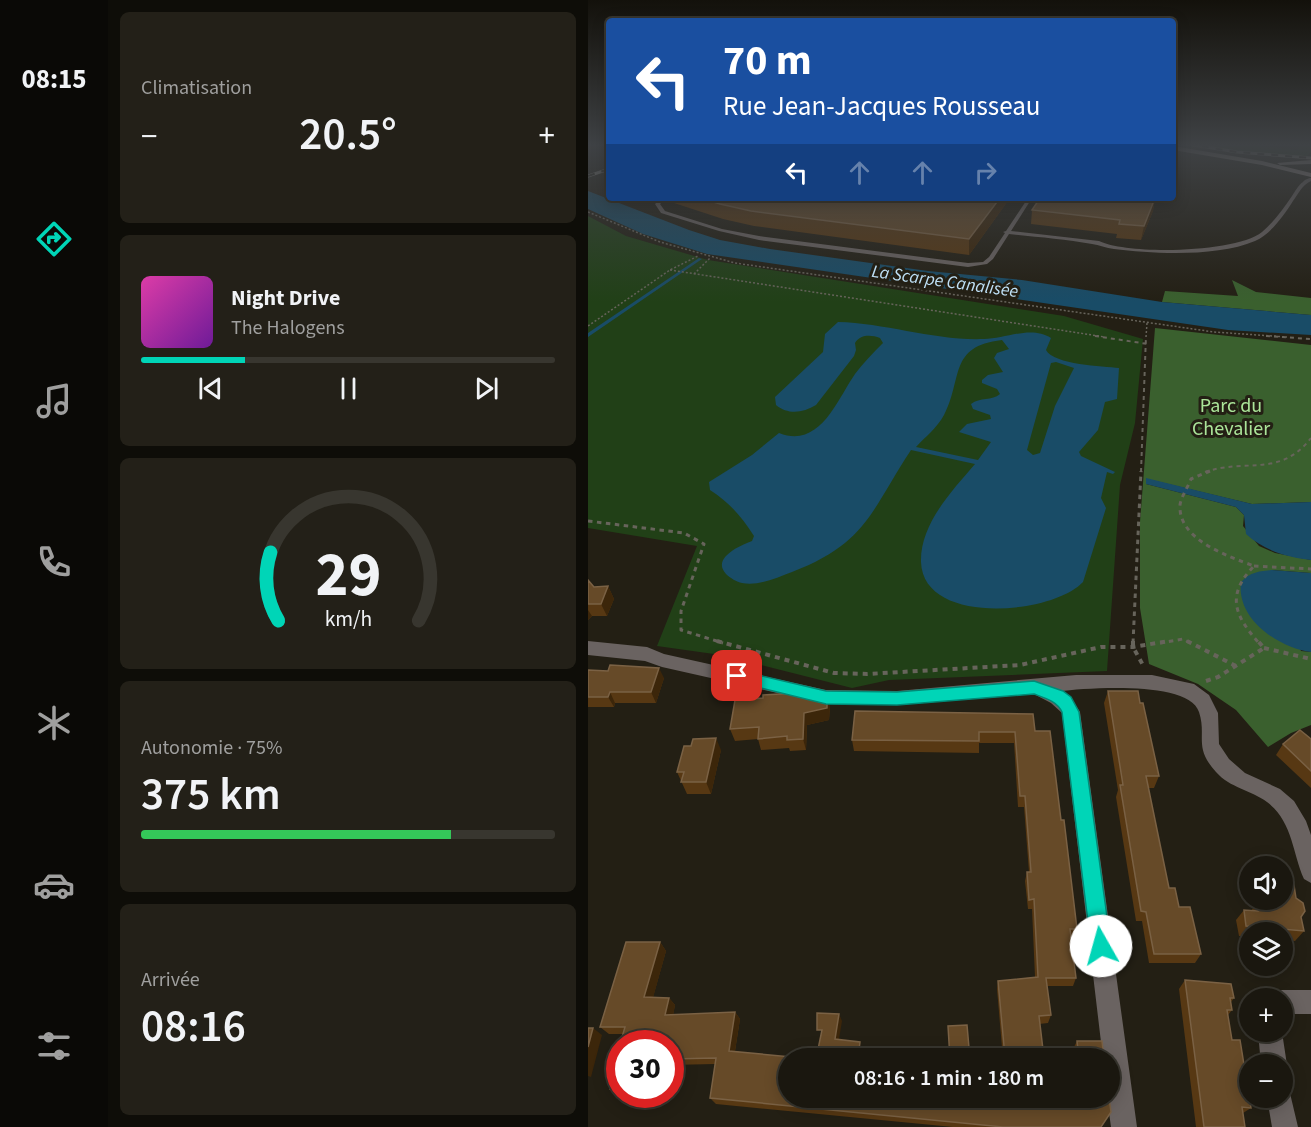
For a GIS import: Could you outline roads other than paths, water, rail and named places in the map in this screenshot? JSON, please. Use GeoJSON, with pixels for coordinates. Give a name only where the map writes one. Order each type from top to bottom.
{"type":"FeatureCollection","features":[{"type":"Feature","properties":{"kind":"street"},"geometry":{"type":"LineString","coordinates":[[588,648],[647,654],[662,660],[826,697],[897,698],[1034,688],[1076,682],[1152,682],[1188,689],[1203,700],[1209,713],[1210,746],[1222,765],[1238,779],[1274,795],[1287,808],[1299,828],[1311,872]]}},
{"type":"Feature","properties":{"kind":"street"},"geometry":{"type":"LineString","coordinates":[[1034,688],[1057,696],[1065,702],[1071,712],[1124,1127]]}},
{"type":"Feature","properties":{"kind":"street"},"geometry":{"type":"LineString","coordinates":[[1293,1002],[1311,1002]]}},
{"type":"Feature","properties":{"kind":"street"},"geometry":{"type":"LineString","coordinates":[[1282,1108],[1285,1127]]}},
{"type":"Feature","properties":{"kind":"lane"},"geometry":{"type":"LineString","coordinates":[[1006,232],[1140,250],[1223,247],[1256,238],[1274,222],[1293,197]]}},
{"type":"Feature","properties":{"kind":"lane"},"geometry":{"type":"LineString","coordinates":[[660,201],[657,204],[663,212],[721,230],[771,240],[968,265],[985,263],[991,258],[1028,201]]}},
{"type":"Feature","properties":{"kind":"water","name":"La Scarpe Canalisée"},"geometry":{"type":"Polygon","coordinates":[[[588,197],[602,197],[606,198],[606,201],[614,201],[720,240],[770,249],[928,271],[1022,280],[1162,302],[1311,315],[1311,335],[1228,330],[707,254],[643,234],[588,209],[588,197]]]}},
{"type":"Feature","properties":{"kind":"water"},"geometry":{"type":"Polygon","coordinates":[[[699,258],[702,259],[588,337],[588,333],[699,258]]]}},
{"type":"Feature","properties":{"kind":"water"},"geometry":{"type":"Polygon","coordinates":[[[838,322],[966,339],[1035,333],[1051,338],[1046,350],[1059,359],[1079,364],[1119,368],[1117,399],[1105,402],[1098,430],[1079,452],[1081,456],[1115,472],[1113,474],[1107,472],[1101,498],[1106,508],[1083,582],[1067,593],[1045,602],[1019,607],[991,608],[965,605],[943,597],[927,583],[921,562],[922,548],[926,534],[939,509],[975,464],[911,450],[864,523],[852,537],[836,549],[817,561],[792,572],[761,582],[742,583],[726,574],[722,568],[725,558],[735,549],[752,541],[754,536],[735,510],[710,490],[709,482],[752,455],[779,433],[793,436],[806,434],[816,428],[834,408],[858,370],[883,343],[877,337],[860,338],[855,343],[854,356],[816,405],[806,410],[791,412],[776,405],[775,397],[823,352],[825,334],[838,322]],[[1002,340],[985,343],[973,349],[965,357],[944,415],[916,447],[978,460],[991,442],[959,432],[967,424],[991,419],[990,415],[973,409],[971,404],[1000,394],[997,389],[982,383],[982,380],[988,375],[1003,372],[994,358],[997,353],[1009,349],[1002,340]],[[1056,362],[1051,363],[1027,450],[1033,455],[1040,453],[1055,406],[1074,368],[1056,362]]]}},
{"type":"Feature","properties":{"kind":"water"},"geometry":{"type":"Polygon","coordinates":[[[1146,478],[1252,504],[1311,502],[1311,560],[1276,552],[1253,540],[1246,534],[1244,515],[1236,507],[1146,484],[1146,478]]]}},
{"type":"Feature","properties":{"kind":"water"},"geometry":{"type":"Polygon","coordinates":[[[1272,570],[1311,573],[1311,652],[1286,645],[1273,638],[1262,629],[1245,608],[1241,595],[1241,582],[1252,574],[1272,570]]]}},
{"type":"Feature","properties":{"kind":"park label","name":"Parc du Chevalier"},"geometry":{"type":"Point","coordinates":[1231,416]}}]}
